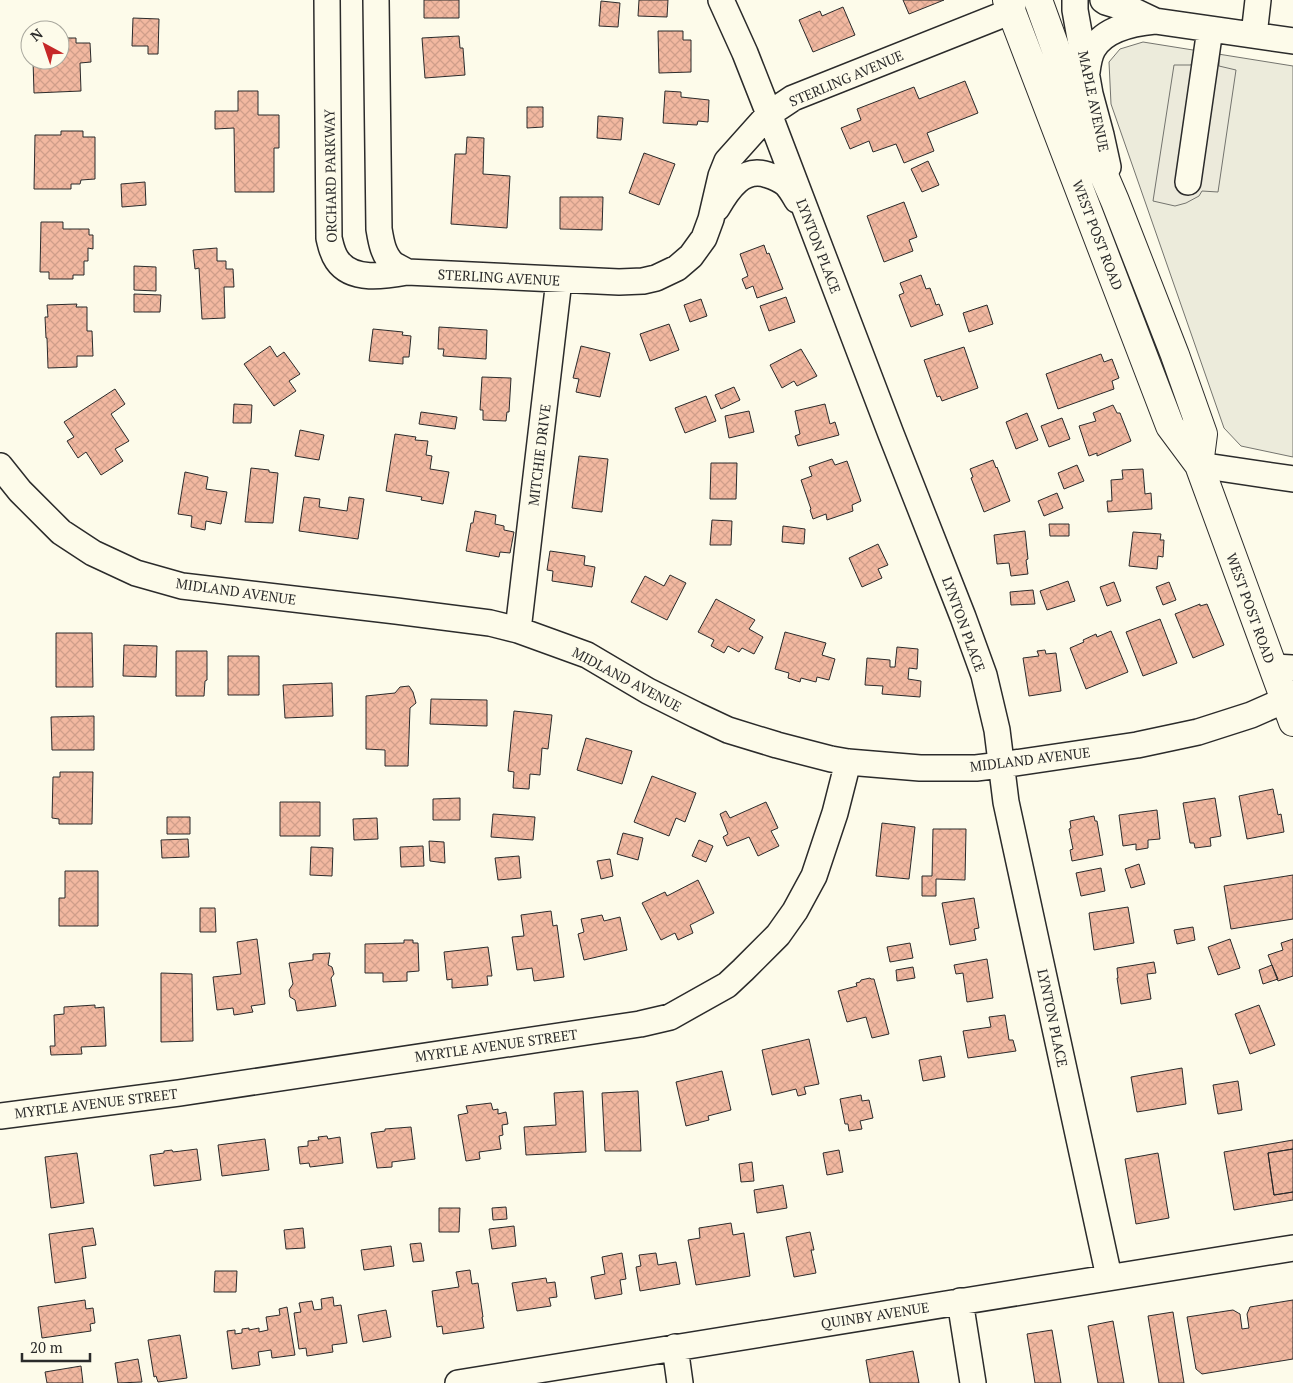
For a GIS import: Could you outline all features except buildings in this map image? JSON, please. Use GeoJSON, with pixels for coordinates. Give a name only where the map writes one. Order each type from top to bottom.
{"type":"FeatureCollection","features":[{"type":"Feature","properties":{"kind":"main road","name":"WEST POST ROAD"},"geometry":{"type":"LineString","coordinates":[[1038,0],[1088,138],[1115,201],[1175,355],[1203,434],[1199,465]]}},
{"type":"Feature","properties":{"kind":"main road","name":"WEST POST ROAD"},"geometry":{"type":"LineString","coordinates":[[1011,4],[1170,426],[1199,465],[1283,667],[1289,711]]}},
{"type":"Feature","properties":{"kind":"street","name":"ORCHARD PARKWAY"},"geometry":{"type":"LineString","coordinates":[[327,0],[329,238],[332,252],[337,261],[346,269],[356,273],[377,277],[407,272]]}},
{"type":"Feature","properties":{"kind":"street"},"geometry":{"type":"LineString","coordinates":[[376,0],[379,230],[385,253],[393,264],[407,272]]}},
{"type":"Feature","properties":{"kind":"street","name":"LYNTON PLACE"},"geometry":{"type":"LineString","coordinates":[[721,0],[769,114],[984,675],[996,730],[1006,802],[1109,1277]]}},
{"type":"Feature","properties":{"kind":"street","name":"MAPLE AVENUE"},"geometry":{"type":"LineString","coordinates":[[1075,0],[1075,10],[1090,94],[1115,201]]}},
{"type":"Feature","properties":{"kind":"street"},"geometry":{"type":"LineString","coordinates":[[1103,0],[1132,10],[1155,21]]}},
{"type":"Feature","properties":{"kind":"street"},"geometry":{"type":"LineString","coordinates":[[1254,35],[1258,0]]}},
{"type":"Feature","properties":{"kind":"street","name":"STERLING AVENUE"},"geometry":{"type":"LineString","coordinates":[[407,272],[619,282],[643,281],[656,278],[678,268],[691,256],[704,238],[727,161],[769,114],[793,98],[1011,4]]}},
{"type":"Feature","properties":{"kind":"street"},"geometry":{"type":"LineString","coordinates":[[1087,73],[1090,55],[1099,41],[1109,33],[1135,23],[1155,21],[1293,40]]}},
{"type":"Feature","properties":{"kind":"street"},"geometry":{"type":"LineString","coordinates":[[1188,182],[1210,29]]}},
{"type":"Feature","properties":{"kind":"street","name":"STERLING AVENUE"},"geometry":{"type":"LineString","coordinates":[[711,219],[725,194],[734,184],[746,174],[755,173],[764,173],[786,184],[805,210]]}},
{"type":"Feature","properties":{"kind":"street","name":"MITCHIE DRIVE"},"geometry":{"type":"LineString","coordinates":[[518,630],[559,280]]}},
{"type":"Feature","properties":{"kind":"street"},"geometry":{"type":"LineString","coordinates":[[1199,465],[1293,479]]}},
{"type":"Feature","properties":{"kind":"street","name":"MIDLAND AVENUE"},"geometry":{"type":"LineString","coordinates":[[0,466],[20,491],[61,532],[94,553],[136,573],[182,586],[490,623],[518,630],[587,655],[648,691],[728,730],[777,746],[848,762],[920,768],[976,768],[1137,745],[1198,732],[1251,715],[1289,711]]}},
{"type":"Feature","properties":{"kind":"street","name":"MYRTLE AVENUE STREET"},"geometry":{"type":"LineString","coordinates":[[0,1116],[189,1091],[640,1024],[670,1017],[727,985],[778,935],[795,911],[814,876],[835,813],[848,762]]}},
{"type":"Feature","properties":{"kind":"street","name":"QUINBY AVENUE"},"geometry":{"type":"LineString","coordinates":[[458,1383],[1293,1248]]}},
{"type":"Feature","properties":{"kind":"street"},"geometry":{"type":"LineString","coordinates":[[960,1301],[974,1383]]}},
{"type":"Feature","properties":{"kind":"street"},"geometry":{"type":"LineString","coordinates":[[675,1347],[680,1383]]}},
{"type":"Feature","properties":{"kind":"shaded area"},"geometry":{"type":"Polygon","coordinates":[[[1143,42],[1293,66],[1293,457],[1241,446],[1224,428],[1111,104],[1109,62],[1120,49],[1143,42]]]}},
{"type":"Feature","properties":{"kind":"shaded area"},"geometry":{"type":"Polygon","coordinates":[[[1194,54],[1219,54],[1219,66],[1236,70],[1218,192],[1202,191],[1199,196],[1175,206],[1153,201],[1174,65],[1191,65],[1194,54]]]}}]}
